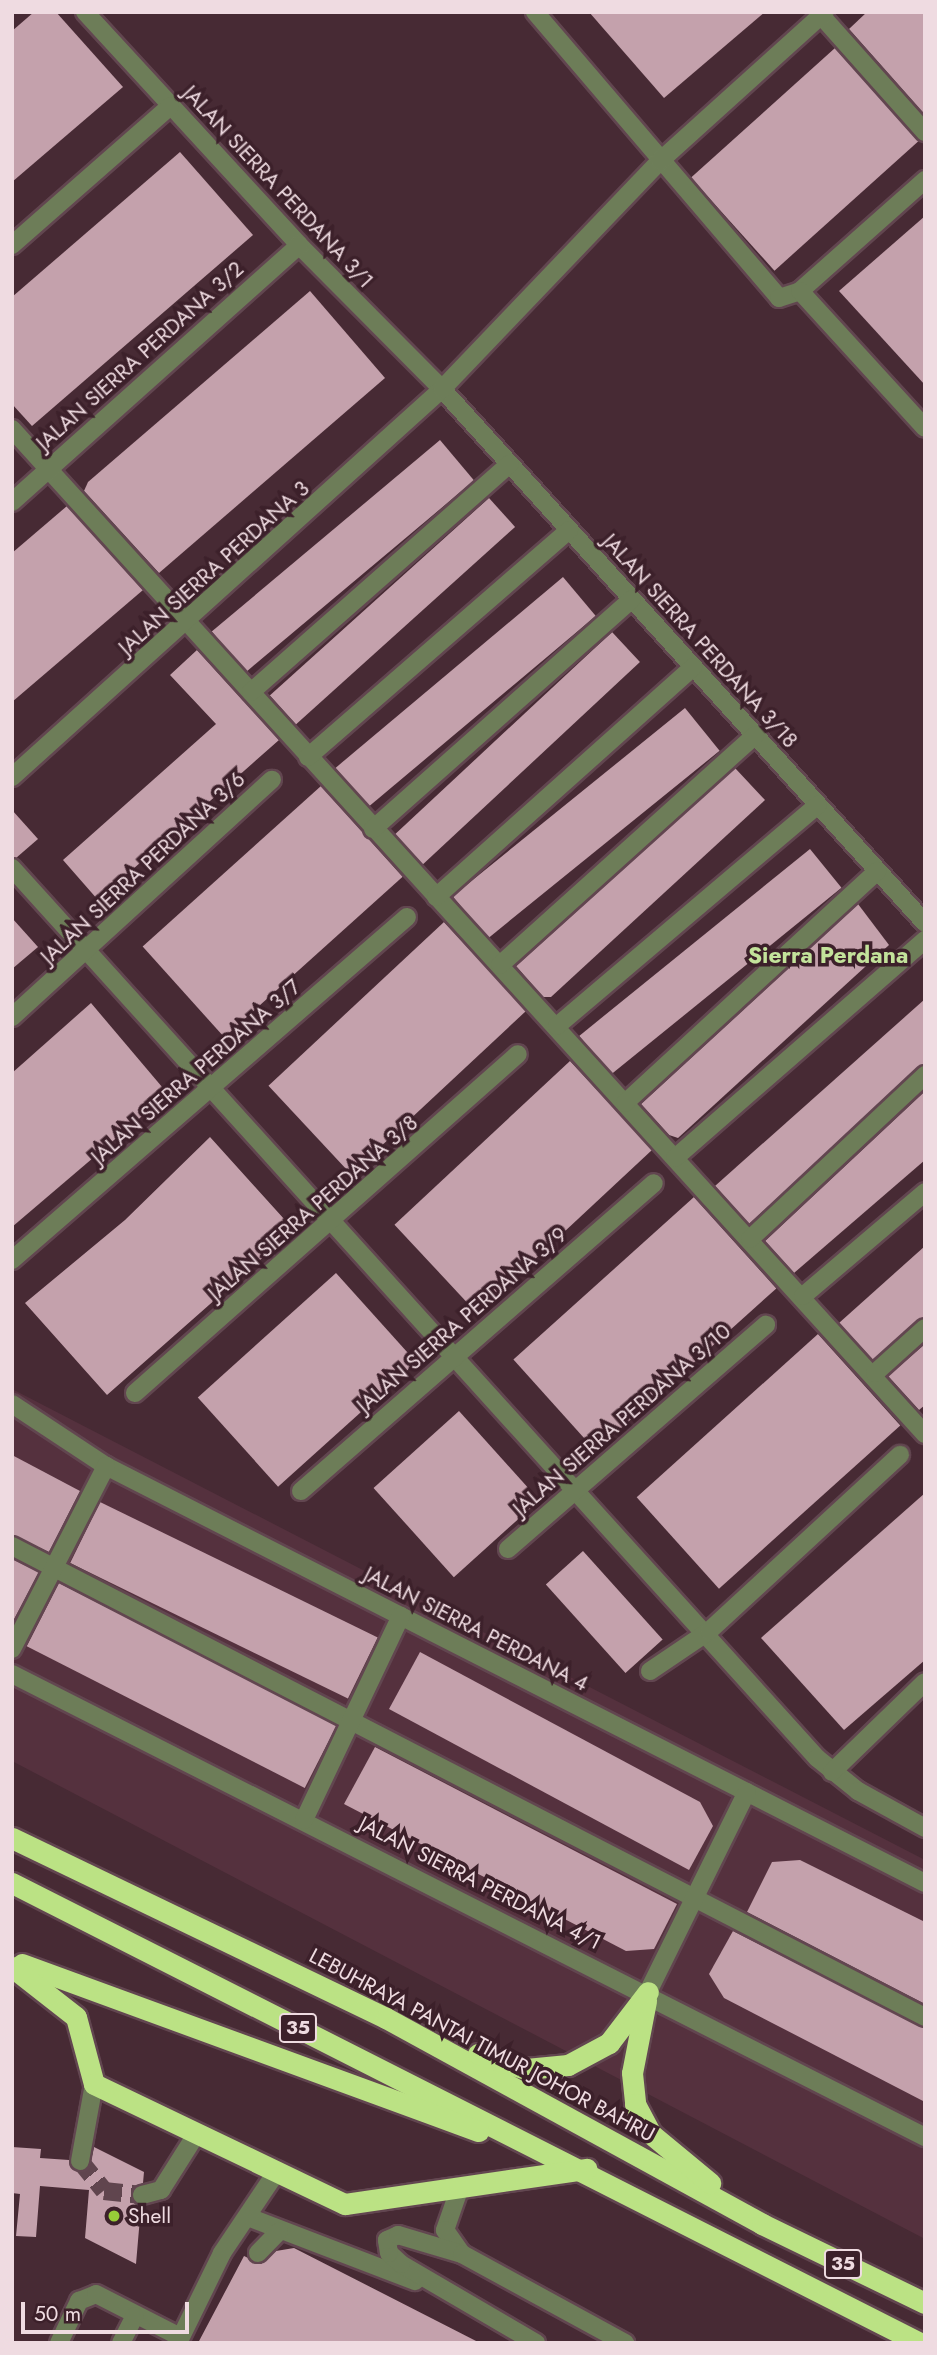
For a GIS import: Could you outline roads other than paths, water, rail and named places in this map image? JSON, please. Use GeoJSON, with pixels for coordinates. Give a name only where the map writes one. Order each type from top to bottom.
{"type":"FeatureCollection","features":[{"type":"Feature","properties":{"kind":"highway","name":"LEBUHRAYA PANTAI TIMUR JOHOR BAHRU"},"geometry":{"type":"LineString","coordinates":[[12,1838],[386,2018],[762,2224],[925,2303]]}},
{"type":"Feature","properties":{"kind":"highway","name":"35"},"geometry":{"type":"LineString","coordinates":[[12,1883],[586,2169],[920,2343]]}},
{"type":"Feature","properties":{"kind":"highway"},"geometry":{"type":"LineString","coordinates":[[12,1960],[586,2169]]}},
{"type":"Feature","properties":{"kind":"highway"},"geometry":{"type":"LineString","coordinates":[[12,1967],[80,2023],[94,2084],[345,2204],[586,2169]]}},
{"type":"Feature","properties":{"kind":"highway"},"geometry":{"type":"LineString","coordinates":[[386,2018],[510,2067],[544,2069],[579,2061],[609,2043],[648,1992]]}},
{"type":"Feature","properties":{"kind":"highway"},"geometry":{"type":"LineString","coordinates":[[648,1992],[632,2073],[641,2120],[659,2143],[762,2224]]}},
{"type":"Feature","properties":{"kind":"street","name":"JALAN SIERRA PERDANA 3/1"},"geometry":{"type":"LineString","coordinates":[[85,12],[299,245],[442,389]]}},
{"type":"Feature","properties":{"kind":"street"},"geometry":{"type":"LineString","coordinates":[[821,13],[925,132]]}},
{"type":"Feature","properties":{"kind":"street","name":"JALAN SIERRA PERDANA 3"},"geometry":{"type":"LineString","coordinates":[[12,777],[187,626],[442,389],[660,161],[821,13]]}},
{"type":"Feature","properties":{"kind":"street"},"geometry":{"type":"LineString","coordinates":[[539,14],[768,289],[779,298],[800,291],[925,180]]}},
{"type":"Feature","properties":{"kind":"street"},"geometry":{"type":"LineString","coordinates":[[12,245],[170,106]]}},
{"type":"Feature","properties":{"kind":"street","name":"JALAN SIERRA PERDANA 3/2"},"geometry":{"type":"LineString","coordinates":[[12,502],[299,245]]}},
{"type":"Feature","properties":{"kind":"street"},"geometry":{"type":"LineString","coordinates":[[800,291],[924,427]]}},
{"type":"Feature","properties":{"kind":"street","name":"JALAN SIERRA PERDANA 3/18"},"geometry":{"type":"LineString","coordinates":[[442,389],[925,923]]}},
{"type":"Feature","properties":{"kind":"street"},"geometry":{"type":"LineString","coordinates":[[12,429],[187,626],[251,692],[373,829],[875,1373],[924,1433]]}},
{"type":"Feature","properties":{"kind":"street"},"geometry":{"type":"LineString","coordinates":[[251,692],[510,464]]}},
{"type":"Feature","properties":{"kind":"street"},"geometry":{"type":"LineString","coordinates":[[308,757],[569,530]]}},
{"type":"Feature","properties":{"kind":"street"},"geometry":{"type":"LineString","coordinates":[[373,829],[632,599]]}},
{"type":"Feature","properties":{"kind":"street"},"geometry":{"type":"LineString","coordinates":[[436,897],[693,667]]}},
{"type":"Feature","properties":{"kind":"street"},"geometry":{"type":"LineString","coordinates":[[500,965],[755,736]]}},
{"type":"Feature","properties":{"kind":"street","name":"JALAN SIERRA PERDANA 3/6"},"geometry":{"type":"LineString","coordinates":[[12,1017],[88,952],[272,780]]}},
{"type":"Feature","properties":{"kind":"street"},"geometry":{"type":"LineString","coordinates":[[557,1026],[818,805]]}},
{"type":"Feature","properties":{"kind":"street"},"geometry":{"type":"LineString","coordinates":[[12,868],[575,1490],[709,1632],[832,1772],[925,1828]]}},
{"type":"Feature","properties":{"kind":"street"},"geometry":{"type":"LineString","coordinates":[[625,1103],[877,871]]}},
{"type":"Feature","properties":{"kind":"street","name":"JALAN SIERRA PERDANA 3/7"},"geometry":{"type":"LineString","coordinates":[[12,1260],[213,1090],[407,917]]}},
{"type":"Feature","properties":{"kind":"street"},"geometry":{"type":"LineString","coordinates":[[675,1158],[925,940]]}},
{"type":"Feature","properties":{"kind":"street","name":"JALAN SIERRA PERDANA 3/8"},"geometry":{"type":"LineString","coordinates":[[135,1392],[334,1224],[519,1054]]}},
{"type":"Feature","properties":{"kind":"street"},"geometry":{"type":"LineString","coordinates":[[750,1239],[925,1075]]}},
{"type":"Feature","properties":{"kind":"street","name":"JALAN SIERRA PERDANA 3/9"},"geometry":{"type":"LineString","coordinates":[[301,1491],[654,1182]]}},
{"type":"Feature","properties":{"kind":"street"},"geometry":{"type":"LineString","coordinates":[[803,1296],[925,1192]]}},
{"type":"Feature","properties":{"kind":"street","name":"JALAN SIERRA PERDANA 3/10"},"geometry":{"type":"LineString","coordinates":[[508,1549],[766,1325]]}},
{"type":"Feature","properties":{"kind":"street"},"geometry":{"type":"LineString","coordinates":[[875,1373],[925,1328]]}},
{"type":"Feature","properties":{"kind":"street","name":"JALAN SIERRA PERDANA 4"},"geometry":{"type":"LineString","coordinates":[[12,1404],[106,1466],[925,1883]]}},
{"type":"Feature","properties":{"kind":"street"},"geometry":{"type":"LineString","coordinates":[[650,1671],[709,1632],[900,1455]]}},
{"type":"Feature","properties":{"kind":"street"},"geometry":{"type":"LineString","coordinates":[[12,1649],[106,1466]]}},
{"type":"Feature","properties":{"kind":"street"},"geometry":{"type":"LineString","coordinates":[[12,1546],[350,1724],[925,2017]]}},
{"type":"Feature","properties":{"kind":"street"},"geometry":{"type":"LineString","coordinates":[[304,1820],[401,1616]]}},
{"type":"Feature","properties":{"kind":"street","name":"JALAN SIERRA PERDANA 4/1"},"geometry":{"type":"LineString","coordinates":[[12,1674],[648,1992],[925,2137]]}},
{"type":"Feature","properties":{"kind":"street"},"geometry":{"type":"LineString","coordinates":[[832,1772],[925,1682]]}},
{"type":"Feature","properties":{"kind":"street"},"geometry":{"type":"LineString","coordinates":[[648,1992],[747,1792]]}},
{"type":"Feature","properties":{"kind":"street"},"geometry":{"type":"LineString","coordinates":[[80,2161],[94,2084]]}},
{"type":"Feature","properties":{"kind":"street"},"geometry":{"type":"LineString","coordinates":[[142,2195],[161,2190],[197,2133]]}},
{"type":"Feature","properties":{"kind":"street"},"geometry":{"type":"LineString","coordinates":[[60,2343],[87,2295],[135,2316],[179,2340],[222,2253],[277,2171]]}},
{"type":"Feature","properties":{"kind":"street"},"geometry":{"type":"LineString","coordinates":[[460,2187],[445,2230],[462,2254]]}},
{"type":"Feature","properties":{"kind":"street"},"geometry":{"type":"LineString","coordinates":[[248,2217],[279,2231],[438,2289]]}},
{"type":"Feature","properties":{"kind":"street"},"geometry":{"type":"LineString","coordinates":[[258,2253],[279,2231]]}},
{"type":"Feature","properties":{"kind":"street"},"geometry":{"type":"LineString","coordinates":[[536,2343],[438,2289],[389,2253],[387,2240],[398,2235],[462,2254],[625,2343]]}},
{"type":"Feature","properties":{"kind":"street"},"geometry":{"type":"LineString","coordinates":[[121,2343],[135,2316]]}},
{"type":"Feature","properties":{"kind":"tunnel"},"geometry":{"type":"LineString","coordinates":[[80,2161],[104,2191],[142,2195]]}},
{"type":"Feature","properties":{"kind":"place","name":"Shell"},"geometry":{"type":"Point","coordinates":[114,2216]}},
{"type":"Feature","properties":{"kind":"district","name":"Sierra Perdana"},"geometry":{"type":"Point","coordinates":[828,955]}}]}
